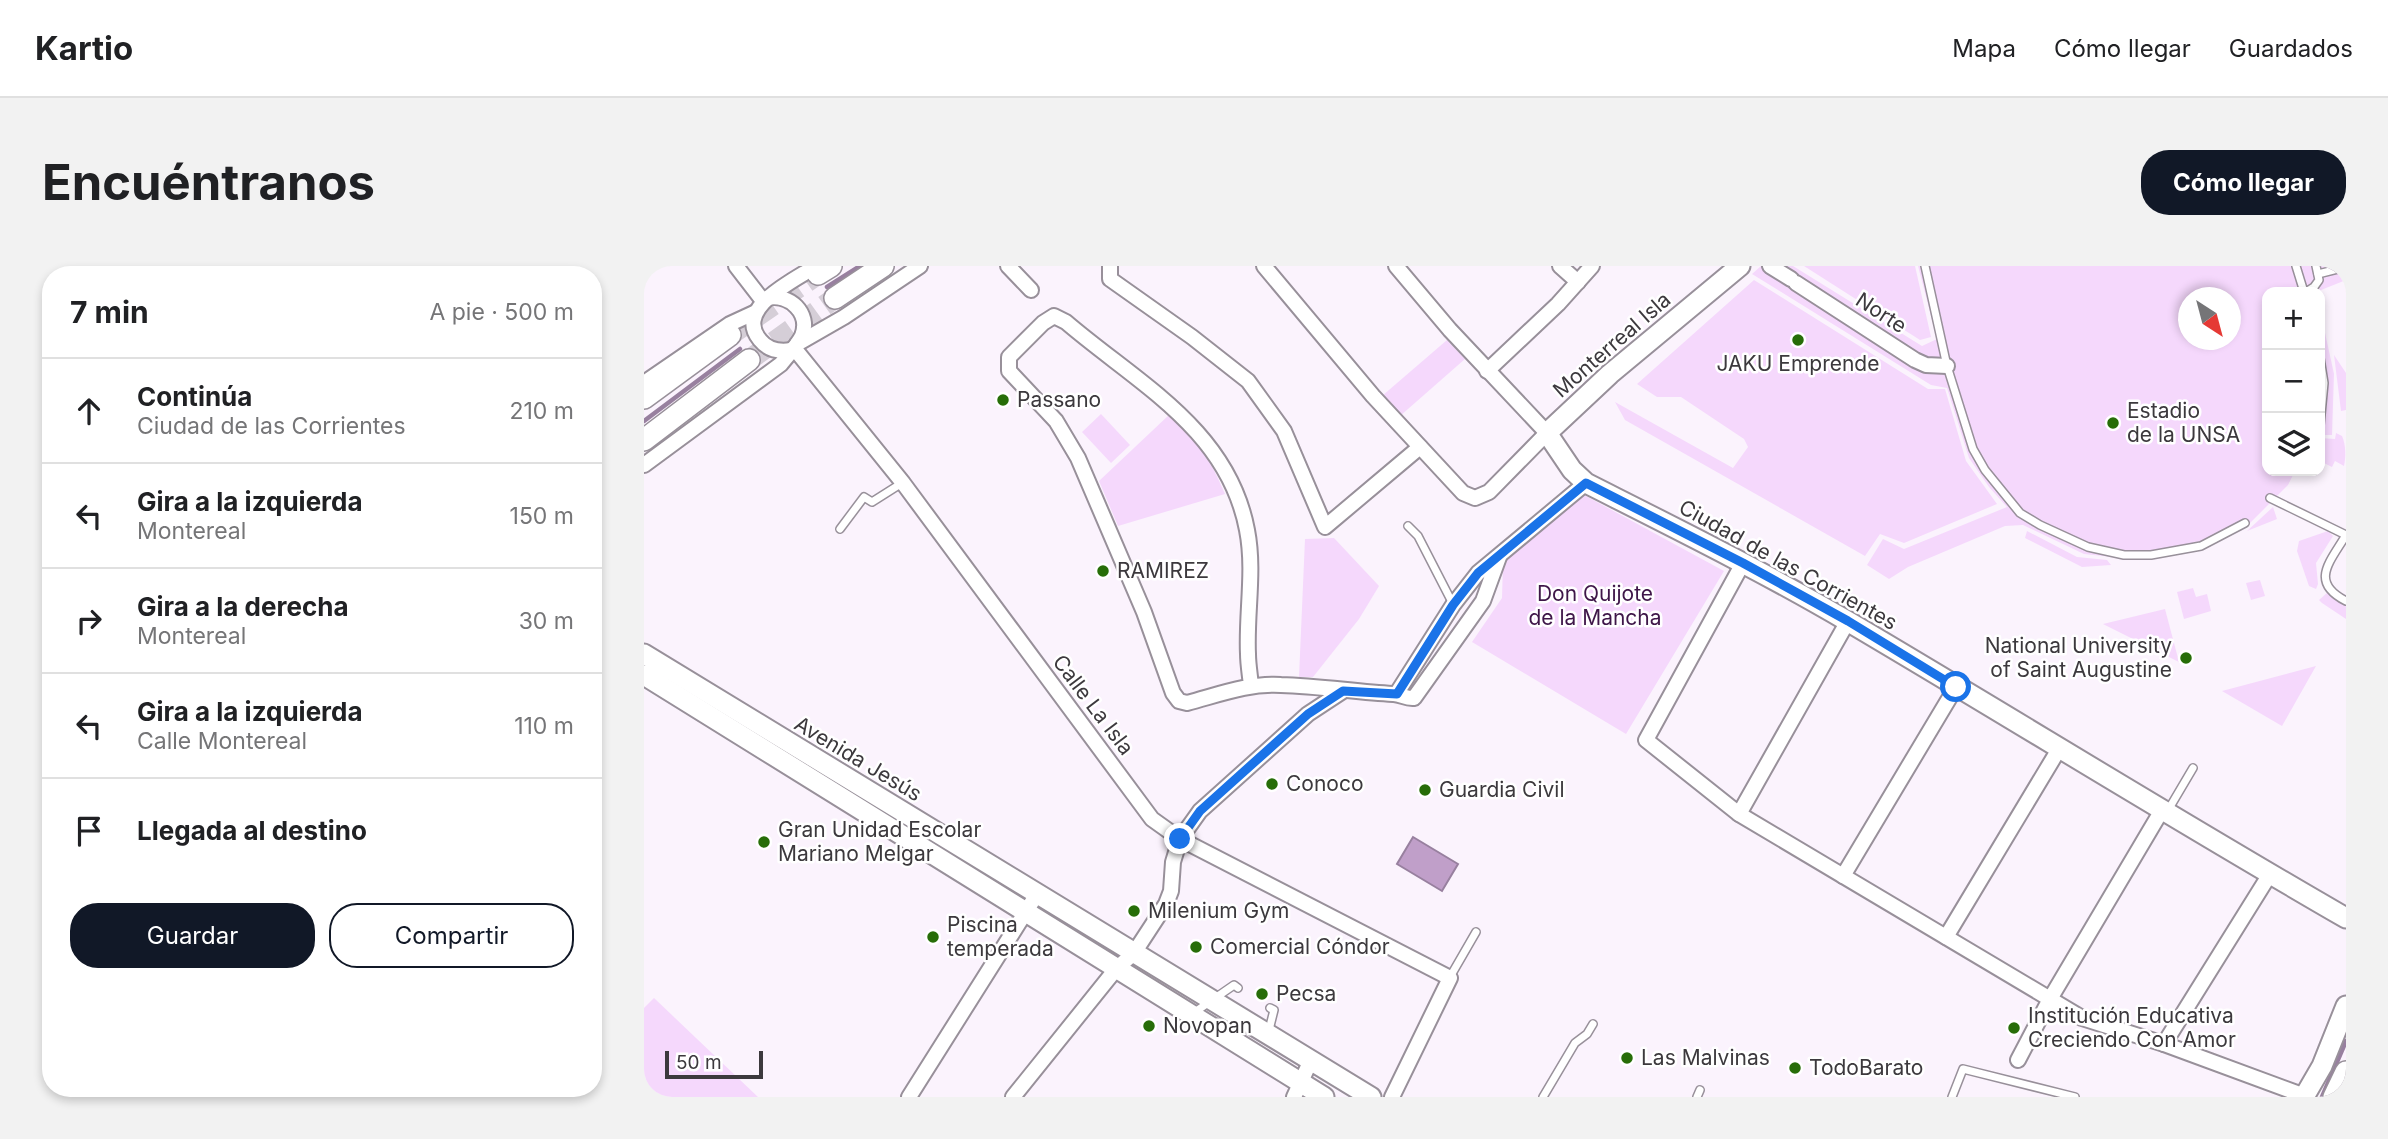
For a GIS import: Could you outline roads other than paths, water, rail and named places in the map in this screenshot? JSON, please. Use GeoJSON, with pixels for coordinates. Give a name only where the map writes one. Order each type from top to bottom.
{"type":"FeatureCollection","features":[{"type":"Feature","properties":{"kind":"main road"},"geometry":{"type":"LineString","coordinates":[[835,298],[883,266]]}},
{"type":"Feature","properties":{"kind":"main road","name":"Monterreal Isla"},"geometry":{"type":"LineString","coordinates":[[1547,433],[1610,374],[1740,266]]}},
{"type":"Feature","properties":{"kind":"main road"},"geometry":{"type":"LineString","coordinates":[[644,390],[730,335],[644,398]]}},
{"type":"Feature","properties":{"kind":"main road"},"geometry":{"type":"LineString","coordinates":[[644,440],[749,360]]}},
{"type":"Feature","properties":{"kind":"main road","name":"Ciudad de las Corrientes"},"geometry":{"type":"LineString","coordinates":[[1547,433],[1572,470],[1586,483],[1743,563],[1848,621],[2164,812],[2346,918]]}},
{"type":"Feature","properties":{"kind":"main road","name":"Avenida Jesús"},"geometry":{"type":"LineString","coordinates":[[644,654],[752,732],[1024,913],[1191,1015],[1297,1090],[1324,1097]]}},
{"type":"Feature","properties":{"kind":"main road","name":"Avenida Jesús"},"geometry":{"type":"LineString","coordinates":[[644,675],[752,732],[1037,894],[1371,1097]]}},
{"type":"Feature","properties":{"kind":"main road"},"geometry":{"type":"LineString","coordinates":[[1173,1004],[1186,985]]}},
{"type":"Feature","properties":{"kind":"main road"},"geometry":{"type":"LineString","coordinates":[[2304,1096],[2322,1066],[2346,1006]]}},
{"type":"Feature","properties":{"kind":"main road"},"geometry":{"type":"LineString","coordinates":[[2334,1097],[2346,1072]]}},
{"type":"Feature","properties":{"kind":"street"},"geometry":{"type":"LineString","coordinates":[[736,266],[762,304]]}},
{"type":"Feature","properties":{"kind":"street"},"geometry":{"type":"LineString","coordinates":[[644,465],[780,363],[794,348],[920,266]]}},
{"type":"Feature","properties":{"kind":"street"},"geometry":{"type":"LineString","coordinates":[[1008,266],[1031,290]]}},
{"type":"Feature","properties":{"kind":"street"},"geometry":{"type":"LineString","coordinates":[[1110,266],[1110,279],[1248,381],[1284,431],[1325,527],[1420,447]]}},
{"type":"Feature","properties":{"kind":"street"},"geometry":{"type":"LineString","coordinates":[[1264,266],[1373,396],[1463,493],[1475,498],[1489,492],[1547,433],[1487,371],[1396,266]]}},
{"type":"Feature","properties":{"kind":"street"},"geometry":{"type":"LineString","coordinates":[[1560,266],[1578,282]]}},
{"type":"Feature","properties":{"kind":"street"},"geometry":{"type":"LineString","coordinates":[[1487,371],[1551,311],[1592,266]]}},
{"type":"Feature","properties":{"kind":"street","name":"Norte"},"geometry":{"type":"LineString","coordinates":[[1770,266],[1915,360],[1926,365],[1947,366]]}},
{"type":"Feature","properties":{"kind":"street"},"geometry":{"type":"LineString","coordinates":[[794,348],[775,350],[761,342],[754,327],[762,304],[822,269]]}},
{"type":"Feature","properties":{"kind":"street"},"geometry":{"type":"LineString","coordinates":[[644,383],[774,296],[790,301],[801,313],[803,329],[794,348]]}},
{"type":"Feature","properties":{"kind":"street"},"geometry":{"type":"LineString","coordinates":[[1251,685],[1248,653],[1250,562],[1247,531],[1241,507],[1223,467],[1194,427],[1174,408],[1066,321],[1054,316],[1043,323],[1009,357],[1009,371],[1056,421],[1078,458],[1144,612],[1173,693],[1179,701],[1187,704],[1251,685],[1293,685],[1397,694],[1409,699],[1414,698],[1483,601],[1499,557]]}},
{"type":"Feature","properties":{"kind":"street","name":"Calle La Isla"},"geometry":{"type":"LineString","coordinates":[[794,348],[903,483],[1152,819],[1180,839],[1450,978]]}},
{"type":"Feature","properties":{"kind":"street"},"geometry":{"type":"LineString","coordinates":[[1397,694],[1453,605],[1478,573],[1586,483]]}},
{"type":"Feature","properties":{"kind":"street"},"geometry":{"type":"LineString","coordinates":[[1743,563],[1646,740],[1739,814],[2082,1018],[2164,1044],[2304,1096]]}},
{"type":"Feature","properties":{"kind":"street"},"geometry":{"type":"LineString","coordinates":[[1739,814],[1848,621]]}},
{"type":"Feature","properties":{"kind":"street"},"geometry":{"type":"LineString","coordinates":[[1293,685],[1304,696],[1308,714]]}},
{"type":"Feature","properties":{"kind":"street"},"geometry":{"type":"LineString","coordinates":[[1843,876],[1956,687]]}},
{"type":"Feature","properties":{"kind":"street"},"geometry":{"type":"LineString","coordinates":[[1013,1097],[1116,969],[1134,953],[1166,904],[1171,891],[1173,862],[1180,839],[1200,811],[1308,714],[1343,691]]}},
{"type":"Feature","properties":{"kind":"street"},"geometry":{"type":"LineString","coordinates":[[1946,937],[2059,749]]}},
{"type":"Feature","properties":{"kind":"street"},"geometry":{"type":"LineString","coordinates":[[2018,1060],[2050,999],[2164,812]]}},
{"type":"Feature","properties":{"kind":"street"},"geometry":{"type":"LineString","coordinates":[[2164,1044],[2270,874]]}},
{"type":"Feature","properties":{"kind":"street"},"geometry":{"type":"LineString","coordinates":[[909,1097],[1037,894]]}},
{"type":"Feature","properties":{"kind":"street"},"geometry":{"type":"LineString","coordinates":[[1391,1097],[1450,978]]}},
{"type":"Feature","properties":{"kind":"street"},"geometry":{"type":"LineString","coordinates":[[1297,1090],[1311,1060]]}},
{"type":"Feature","properties":{"kind":"lane"},"geometry":{"type":"LineString","coordinates":[[1925,266],[1947,366],[1973,449],[1985,470],[2020,513],[2088,547],[2124,555],[2151,555],[2201,546],[2245,523]]}},
{"type":"Feature","properties":{"kind":"lane"},"geometry":{"type":"LineString","coordinates":[[2298,267],[2304,287]]}},
{"type":"Feature","properties":{"kind":"lane"},"geometry":{"type":"LineString","coordinates":[[2312,287],[2317,284],[2317,270],[2346,267]]}},
{"type":"Feature","properties":{"kind":"lane"},"geometry":{"type":"LineString","coordinates":[[840,528],[864,497],[872,502],[903,483]]}},
{"type":"Feature","properties":{"kind":"lane"},"geometry":{"type":"LineString","coordinates":[[2270,498],[2346,535],[2324,572],[2329,589],[2346,601]]}},
{"type":"Feature","properties":{"kind":"lane"},"geometry":{"type":"LineString","coordinates":[[1408,526],[1418,536],[1453,605]]}},
{"type":"Feature","properties":{"kind":"lane"},"geometry":{"type":"LineString","coordinates":[[2164,812],[2193,768]]}},
{"type":"Feature","properties":{"kind":"lane"},"geometry":{"type":"LineString","coordinates":[[1450,978],[1476,932]]}},
{"type":"Feature","properties":{"kind":"lane"},"geometry":{"type":"LineString","coordinates":[[1191,1015],[1234,985],[1238,988]]}},
{"type":"Feature","properties":{"kind":"lane"},"geometry":{"type":"LineString","coordinates":[[1268,1034],[1274,1010],[1270,1008]]}},
{"type":"Feature","properties":{"kind":"lane"},"geometry":{"type":"LineString","coordinates":[[1543,1097],[1576,1043],[1587,1034],[1593,1024]]}},
{"type":"Feature","properties":{"kind":"lane"},"geometry":{"type":"LineString","coordinates":[[1952,1097],[1963,1069],[2076,1097]]}},
{"type":"Feature","properties":{"kind":"waterway"},"geometry":{"type":"LineString","coordinates":[[827,287],[860,266]]}},
{"type":"Feature","properties":{"kind":"waterway"},"geometry":{"type":"LineString","coordinates":[[644,421],[740,349]]}},
{"type":"Feature","properties":{"kind":"waterway"},"geometry":{"type":"LineString","coordinates":[[2322,1097],[2346,1041]]}},
{"type":"Feature","properties":{"kind":"tunnel"},"geometry":{"type":"LineString","coordinates":[[730,335],[818,274]]}},
{"type":"Feature","properties":{"kind":"tunnel"},"geometry":{"type":"LineString","coordinates":[[749,360],[835,298]]}},
{"type":"Feature","properties":{"kind":"place","name":"JAKU Emprende"},"geometry":{"type":"Point","coordinates":[1798,340]}},
{"type":"Feature","properties":{"kind":"place","name":"Passano"},"geometry":{"type":"Point","coordinates":[1003,400]}},
{"type":"Feature","properties":{"kind":"place","name":"Estadio de la UNSA"},"geometry":{"type":"Point","coordinates":[2113,423]}},
{"type":"Feature","properties":{"kind":"place","name":"RAMIREZ"},"geometry":{"type":"Point","coordinates":[1103,571]}},
{"type":"Feature","properties":{"kind":"place","name":"National University of Saint Augustine"},"geometry":{"type":"Point","coordinates":[2186,658]}},
{"type":"Feature","properties":{"kind":"place","name":"Conoco"},"geometry":{"type":"Point","coordinates":[1272,784]}},
{"type":"Feature","properties":{"kind":"place","name":"Guardia Civil"},"geometry":{"type":"Point","coordinates":[1425,790]}},
{"type":"Feature","properties":{"kind":"place","name":"Gran Unidad Escolar Mariano Melgar"},"geometry":{"type":"Point","coordinates":[764,842]}},
{"type":"Feature","properties":{"kind":"place","name":"Milenium Gym"},"geometry":{"type":"Point","coordinates":[1134,911]}},
{"type":"Feature","properties":{"kind":"place","name":"Piscina temperada"},"geometry":{"type":"Point","coordinates":[933,937]}},
{"type":"Feature","properties":{"kind":"place","name":"Comercial Cóndor"},"geometry":{"type":"Point","coordinates":[1196,947]}},
{"type":"Feature","properties":{"kind":"place","name":"Pecsa"},"geometry":{"type":"Point","coordinates":[1262,994]}},
{"type":"Feature","properties":{"kind":"place","name":"Novopan"},"geometry":{"type":"Point","coordinates":[1149,1026]}},
{"type":"Feature","properties":{"kind":"place","name":"Institución Educativa Creciendo Con Amor"},"geometry":{"type":"Point","coordinates":[2014,1028]}},
{"type":"Feature","properties":{"kind":"place","name":"Las Malvinas"},"geometry":{"type":"Point","coordinates":[1627,1058]}},
{"type":"Feature","properties":{"kind":"place","name":"TodoBarato"},"geometry":{"type":"Point","coordinates":[1795,1068]}},
{"type":"Feature","properties":{"kind":"park label","name":"Don Quijote de la Mancha"},"geometry":{"type":"Point","coordinates":[1595,606]}}]}
